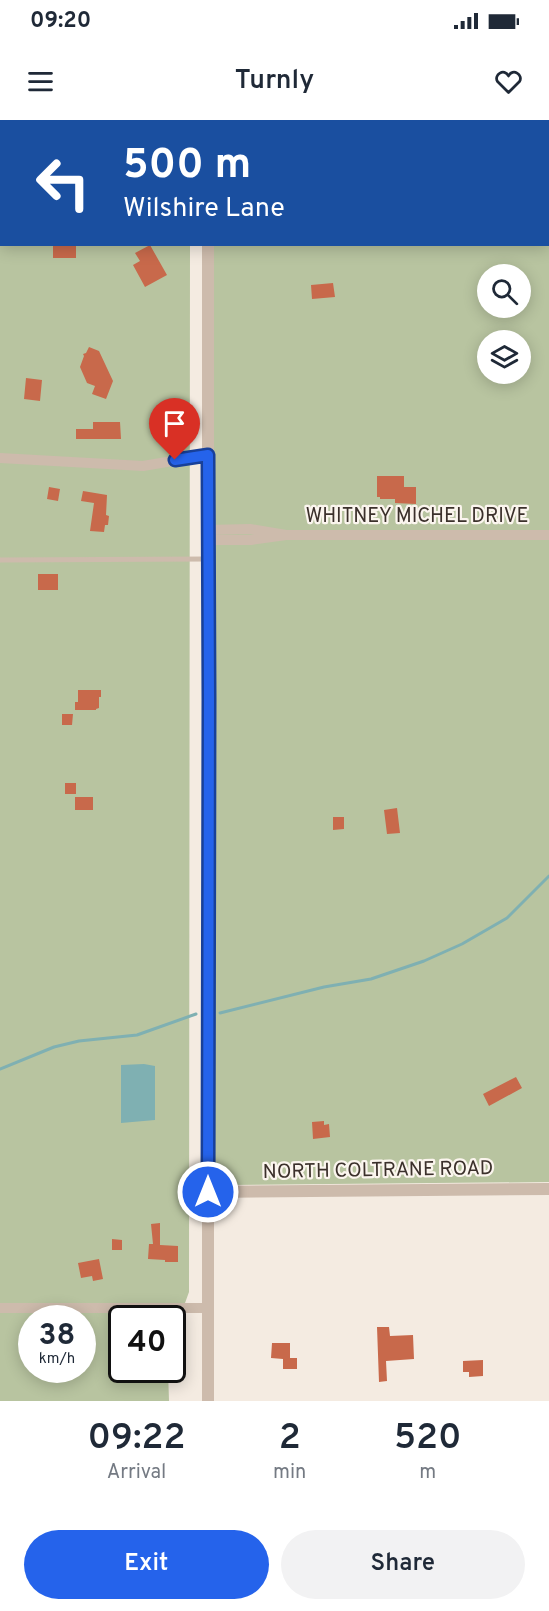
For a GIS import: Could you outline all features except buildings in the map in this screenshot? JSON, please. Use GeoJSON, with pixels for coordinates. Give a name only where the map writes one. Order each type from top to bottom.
{"type":"FeatureCollection","features":[{"type":"Feature","properties":{"kind":"street"},"geometry":{"type":"LineString","coordinates":[[208,246],[208,1401]]}},
{"type":"Feature","properties":{"kind":"street"},"geometry":{"type":"LineString","coordinates":[[0,458],[143,466],[208,455]]}},
{"type":"Feature","properties":{"kind":"street","name":"WHITNEY MICHEL DRIVE"},"geometry":{"type":"LineString","coordinates":[[208,535],[251,540],[286,535],[549,535]]}},
{"type":"Feature","properties":{"kind":"street","name":"NORTH COLTRANE ROAD"},"geometry":{"type":"LineString","coordinates":[[208,1192],[549,1189]]}},
{"type":"Feature","properties":{"kind":"street"},"geometry":{"type":"LineString","coordinates":[[0,1308],[208,1308]]}},
{"type":"Feature","properties":{"kind":"lane"},"geometry":{"type":"LineString","coordinates":[[0,560],[208,559]]}},
{"type":"Feature","properties":{"kind":"green space"},"geometry":{"type":"Polygon","coordinates":[[[0,246],[190,246],[189,1292],[184,1305],[108,1305],[108,1383],[168,1383],[169,1401],[0,1401],[0,246]]]}},
{"type":"Feature","properties":{"kind":"green space"},"geometry":{"type":"Polygon","coordinates":[[[213,246],[549,246],[549,1182],[230,1185],[214,1167],[213,246]]]}},
{"type":"Feature","properties":{"kind":"water"},"geometry":{"type":"Polygon","coordinates":[[[121,1065],[155,1066],[155,1120],[121,1123],[121,1065]]]}},
{"type":"Feature","properties":{"kind":"waterway"},"geometry":{"type":"LineString","coordinates":[[220,1013],[324,987],[371,979],[424,961],[462,944],[507,918],[549,876]]}},
{"type":"Feature","properties":{"kind":"waterway"},"geometry":{"type":"LineString","coordinates":[[0,1069],[54,1047],[79,1041],[137,1035],[196,1014]]}},
{"type":"Feature","properties":{"kind":"route"},"geometry":{"type":"LineString","coordinates":[[175,460],[208,455],[208,1192]]}}]}
